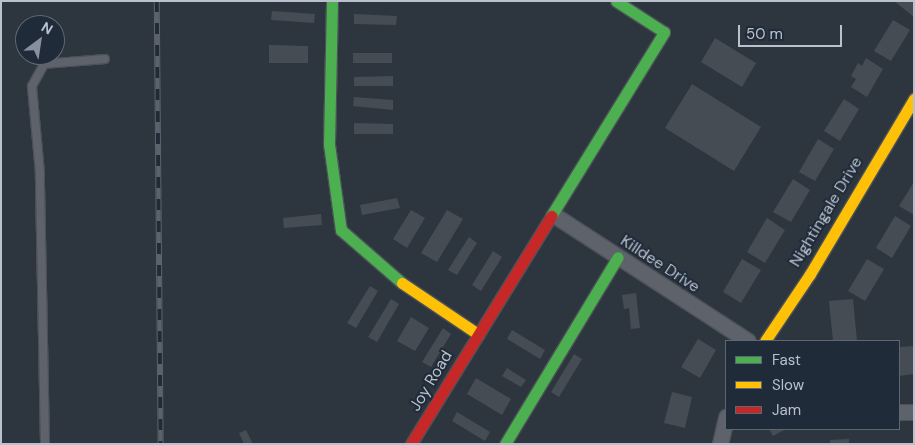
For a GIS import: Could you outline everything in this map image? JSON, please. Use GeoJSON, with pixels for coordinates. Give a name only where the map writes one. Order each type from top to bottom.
{"type":"FeatureCollection","features":[{"type":"Feature","properties":{"kind":"street"},"geometry":{"type":"LineString","coordinates":[[332,1],[329,144],[341,230],[387,273],[478,334]]}},
{"type":"Feature","properties":{"kind":"street","name":"Joy Road"},"geometry":{"type":"LineString","coordinates":[[412,444],[478,334],[554,216],[664,32],[616,1]]}},
{"type":"Feature","properties":{"kind":"street","name":"Nightingale Drive"},"geometry":{"type":"LineString","coordinates":[[766,340],[810,274],[914,99]]}},
{"type":"Feature","properties":{"kind":"street","name":"Killdee Drive"},"geometry":{"type":"LineString","coordinates":[[554,216],[746,340]]}},
{"type":"Feature","properties":{"kind":"street"},"geometry":{"type":"LineString","coordinates":[[505,444],[618,257]]}},
{"type":"Feature","properties":{"kind":"street"},"geometry":{"type":"LineString","coordinates":[[900,412],[914,412]]}},
{"type":"Feature","properties":{"kind":"street"},"geometry":{"type":"LineString","coordinates":[[720,444],[725,422]]}},
{"type":"Feature","properties":{"kind":"lane"},"geometry":{"type":"LineString","coordinates":[[45,444],[40,173],[32,86],[44,64],[105,60]]}},
{"type":"Feature","properties":{"kind":"building"},"geometry":{"type":"Polygon","coordinates":[[[894,1],[914,1],[914,17],[894,1]]]}},
{"type":"Feature","properties":{"kind":"building"},"geometry":{"type":"Polygon","coordinates":[[[272,11],[315,14],[314,23],[271,20],[272,11]]]}},
{"type":"Feature","properties":{"kind":"building"},"geometry":{"type":"Polygon","coordinates":[[[354,14],[397,16],[396,25],[354,24],[354,14]]]}},
{"type":"Feature","properties":{"kind":"building"},"geometry":{"type":"Polygon","coordinates":[[[893,20],[910,30],[891,61],[874,51],[893,20]]]}},
{"type":"Feature","properties":{"kind":"building"},"geometry":{"type":"Polygon","coordinates":[[[715,38],[756,63],[742,87],[701,62],[715,38]]]}},
{"type":"Feature","properties":{"kind":"building"},"geometry":{"type":"Polygon","coordinates":[[[269,45],[308,46],[308,63],[269,63],[269,45]]]}},
{"type":"Feature","properties":{"kind":"building"},"geometry":{"type":"Polygon","coordinates":[[[353,53],[392,53],[392,63],[353,63],[353,53]]]}},
{"type":"Feature","properties":{"kind":"building"},"geometry":{"type":"Polygon","coordinates":[[[866,58],[883,69],[867,97],[851,87],[856,79],[851,76],[858,63],[862,66],[866,58]]]}},
{"type":"Feature","properties":{"kind":"building"},"geometry":{"type":"Polygon","coordinates":[[[393,76],[393,86],[354,86],[354,77],[393,76]]]}},
{"type":"Feature","properties":{"kind":"building"},"geometry":{"type":"Polygon","coordinates":[[[692,84],[761,127],[734,171],[665,128],[692,84]]]}},
{"type":"Feature","properties":{"kind":"building"},"geometry":{"type":"Polygon","coordinates":[[[354,97],[393,100],[393,110],[353,106],[354,97]]]}},
{"type":"Feature","properties":{"kind":"building"},"geometry":{"type":"Polygon","coordinates":[[[844,99],[859,109],[840,141],[824,131],[844,99]]]}},
{"type":"Feature","properties":{"kind":"building"},"geometry":{"type":"Polygon","coordinates":[[[354,123],[393,124],[393,134],[354,134],[354,123]]]}},
{"type":"Feature","properties":{"kind":"building"},"geometry":{"type":"Polygon","coordinates":[[[818,139],[834,149],[815,181],[799,172],[818,139]]]}},
{"type":"Feature","properties":{"kind":"building"},"geometry":{"type":"Polygon","coordinates":[[[793,179],[810,190],[791,222],[773,212],[793,179]]]}},
{"type":"Feature","properties":{"kind":"building"},"geometry":{"type":"Polygon","coordinates":[[[914,182],[914,215],[899,206],[914,182]]]}},
{"type":"Feature","properties":{"kind":"building"},"geometry":{"type":"Polygon","coordinates":[[[397,198],[400,208],[362,215],[360,205],[397,198]]]}},
{"type":"Feature","properties":{"kind":"building"},"geometry":{"type":"Polygon","coordinates":[[[411,210],[425,218],[407,248],[393,239],[411,210]]]}},
{"type":"Feature","properties":{"kind":"building"},"geometry":{"type":"Polygon","coordinates":[[[447,210],[463,219],[437,262],[421,253],[447,210]]]}},
{"type":"Feature","properties":{"kind":"building"},"geometry":{"type":"Polygon","coordinates":[[[321,214],[322,225],[284,228],[283,218],[321,214]]]}},
{"type":"Feature","properties":{"kind":"building"},"geometry":{"type":"Polygon","coordinates":[[[895,216],[911,226],[892,258],[876,248],[895,216]]]}},
{"type":"Feature","properties":{"kind":"building"},"geometry":{"type":"Polygon","coordinates":[[[767,218],[785,230],[765,263],[747,252],[767,218]]]}},
{"type":"Feature","properties":{"kind":"building"},"geometry":{"type":"Polygon","coordinates":[[[469,237],[477,243],[457,275],[448,270],[469,237]]]}},
{"type":"Feature","properties":{"kind":"building"},"geometry":{"type":"Polygon","coordinates":[[[493,251],[502,257],[481,291],[472,285],[493,251]]]}},
{"type":"Feature","properties":{"kind":"building"},"geometry":{"type":"Polygon","coordinates":[[[742,259],[761,270],[741,303],[723,292],[742,259]]]}},
{"type":"Feature","properties":{"kind":"building"},"geometry":{"type":"Polygon","coordinates":[[[867,259],[884,269],[865,301],[848,291],[867,259]]]}},
{"type":"Feature","properties":{"kind":"building"},"geometry":{"type":"Polygon","coordinates":[[[370,286],[378,291],[356,328],[347,323],[370,286]]]}},
{"type":"Feature","properties":{"kind":"building"},"geometry":{"type":"Polygon","coordinates":[[[636,293],[640,328],[631,329],[629,308],[624,309],[622,295],[636,293]]]}},
{"type":"Feature","properties":{"kind":"building"},"geometry":{"type":"Polygon","coordinates":[[[391,299],[399,304],[377,342],[368,337],[391,299]]]}},
{"type":"Feature","properties":{"kind":"building"},"geometry":{"type":"Polygon","coordinates":[[[853,299],[857,340],[833,340],[829,301],[853,299]]]}},
{"type":"Feature","properties":{"kind":"building"},"geometry":{"type":"Polygon","coordinates":[[[411,317],[429,328],[415,351],[397,341],[411,317]]]}},
{"type":"Feature","properties":{"kind":"building"},"geometry":{"type":"Polygon","coordinates":[[[443,328],[451,334],[431,367],[422,362],[443,328]]]}},
{"type":"Feature","properties":{"kind":"building"},"geometry":{"type":"Polygon","coordinates":[[[512,330],[545,350],[540,359],[507,339],[512,330]]]}},
{"type":"Feature","properties":{"kind":"building"},"geometry":{"type":"Polygon","coordinates":[[[698,339],[716,350],[700,378],[681,367],[698,339]]]}},
{"type":"Feature","properties":{"kind":"building"},"geometry":{"type":"Polygon","coordinates":[[[914,346],[914,374],[900,376],[900,347],[914,346]]]}},
{"type":"Feature","properties":{"kind":"building"},"geometry":{"type":"Polygon","coordinates":[[[574,354],[582,359],[559,397],[551,392],[574,354]]]}},
{"type":"Feature","properties":{"kind":"building"},"geometry":{"type":"Polygon","coordinates":[[[507,368],[526,380],[521,387],[502,376],[507,368]]]}},
{"type":"Feature","properties":{"kind":"building"},"geometry":{"type":"Polygon","coordinates":[[[476,378],[511,399],[502,415],[467,394],[476,378]]]}},
{"type":"Feature","properties":{"kind":"building"},"geometry":{"type":"Polygon","coordinates":[[[672,392],[692,397],[685,428],[664,423],[672,392]]]}},
{"type":"Feature","properties":{"kind":"building"},"geometry":{"type":"Polygon","coordinates":[[[457,412],[490,432],[485,441],[452,421],[457,412]]]}},
{"type":"Feature","properties":{"kind":"building"},"geometry":{"type":"Polygon","coordinates":[[[246,430],[253,444],[244,444],[239,433],[246,430]]]}},
{"type":"Feature","properties":{"kind":"building"},"geometry":{"type":"Polygon","coordinates":[[[770,430],[784,430],[773,436],[770,430]]]}},
{"type":"Feature","properties":{"kind":"building"},"geometry":{"type":"Polygon","coordinates":[[[849,439],[849,444],[830,444],[830,440],[849,439]]]}},
{"type":"Feature","properties":{"kind":"railway"},"geometry":{"type":"LineString","coordinates":[[157,1],[161,444]]}},
{"type":"Feature","properties":{"kind":"traffic: fast"},"geometry":{"type":"LineString","coordinates":[[332,1],[329,144],[341,230],[402,283]]}},
{"type":"Feature","properties":{"kind":"traffic: fast"},"geometry":{"type":"LineString","coordinates":[[551,216],[664,32],[616,1]]}},
{"type":"Feature","properties":{"kind":"traffic: fast"},"geometry":{"type":"LineString","coordinates":[[505,444],[618,257]]}},
{"type":"Feature","properties":{"kind":"traffic: slow"},"geometry":{"type":"LineString","coordinates":[[766,340],[810,274],[914,99]]}},
{"type":"Feature","properties":{"kind":"traffic: slow"},"geometry":{"type":"LineString","coordinates":[[402,283],[478,334]]}},
{"type":"Feature","properties":{"kind":"traffic: jam"},"geometry":{"type":"LineString","coordinates":[[411,444],[551,216]]}}]}
